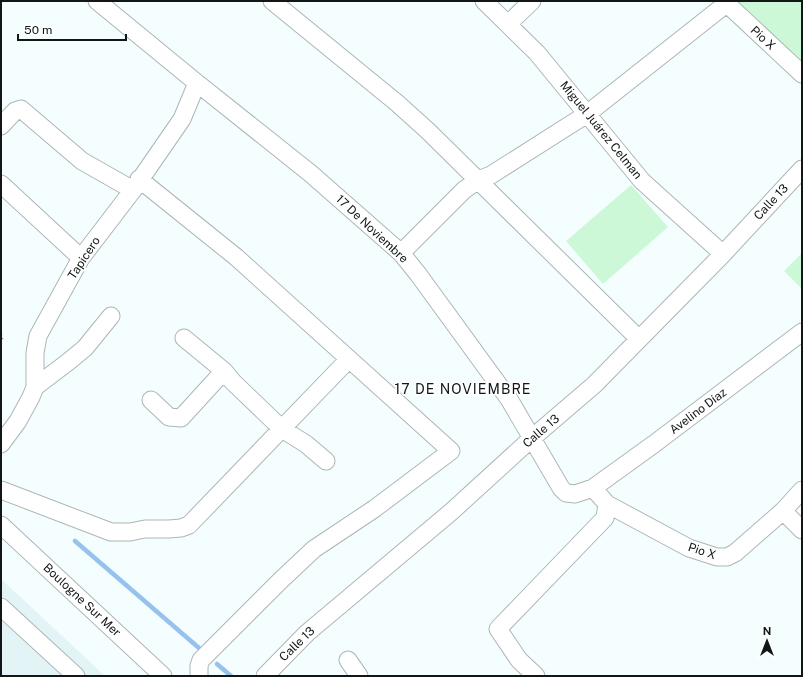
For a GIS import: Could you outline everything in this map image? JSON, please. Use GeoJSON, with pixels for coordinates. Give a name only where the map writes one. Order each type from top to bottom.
{"type":"FeatureCollection","features":[{"type":"Feature","properties":{"kind":"street","name":"17 De Noviembre"},"geometry":{"type":"LineString","coordinates":[[98,1],[310,174],[401,254],[418,274],[509,399],[561,488],[566,493],[574,494],[593,488]]}},
{"type":"Feature","properties":{"kind":"street"},"geometry":{"type":"LineString","coordinates":[[272,1],[397,103],[478,180],[639,339]]}},
{"type":"Feature","properties":{"kind":"street","name":"Miguel Juárez Celman"},"geometry":{"type":"LineString","coordinates":[[484,1],[537,53],[642,181],[723,254]]}},
{"type":"Feature","properties":{"kind":"street"},"geometry":{"type":"LineString","coordinates":[[508,24],[532,1]]}},
{"type":"Feature","properties":{"kind":"street"},"geometry":{"type":"LineString","coordinates":[[401,254],[464,190],[478,180],[491,175],[587,114],[725,2]]}},
{"type":"Feature","properties":{"kind":"street","name":"Pio X"},"geometry":{"type":"LineString","coordinates":[[725,2],[802,74]]}},
{"type":"Feature","properties":{"kind":"street","name":"Tapicero"},"geometry":{"type":"LineString","coordinates":[[1,444],[18,421],[31,397],[35,387],[34,353],[36,343],[81,258],[136,185],[182,119],[197,83]]}},
{"type":"Feature","properties":{"kind":"street"},"geometry":{"type":"LineString","coordinates":[[1,126],[15,111],[21,109],[82,160],[136,185],[236,257],[451,451],[374,509],[314,549],[201,660],[199,666],[199,676]]}},
{"type":"Feature","properties":{"kind":"street","name":"Calle 13"},"geometry":{"type":"LineString","coordinates":[[265,676],[307,633],[451,512],[594,385],[723,254],[802,169]]}},
{"type":"Feature","properties":{"kind":"street"},"geometry":{"type":"LineString","coordinates":[[1,184],[81,258]]}},
{"type":"Feature","properties":{"kind":"street"},"geometry":{"type":"LineString","coordinates":[[35,387],[85,348],[111,316]]}},
{"type":"Feature","properties":{"kind":"street","name":"Avelino Díaz"},"geometry":{"type":"LineString","coordinates":[[593,488],[654,444],[802,332]]}},
{"type":"Feature","properties":{"kind":"street"},"geometry":{"type":"LineString","coordinates":[[184,338],[224,371],[233,382],[282,429],[306,444],[326,461]]}},
{"type":"Feature","properties":{"kind":"street"},"geometry":{"type":"LineString","coordinates":[[1,490],[111,532],[181,528],[189,525],[349,359]]}},
{"type":"Feature","properties":{"kind":"street"},"geometry":{"type":"LineString","coordinates":[[151,400],[169,417],[180,418],[224,371]]}},
{"type":"Feature","properties":{"kind":"street","name":"Pio X"},"geometry":{"type":"LineString","coordinates":[[593,488],[607,504],[689,548],[717,557],[727,557],[735,553],[783,510],[802,490]]}},
{"type":"Feature","properties":{"kind":"street"},"geometry":{"type":"LineString","coordinates":[[536,676],[519,660],[498,630],[605,518],[607,504]]}},
{"type":"Feature","properties":{"kind":"street"},"geometry":{"type":"LineString","coordinates":[[783,510],[802,530]]}},
{"type":"Feature","properties":{"kind":"street","name":"Boulogne Sur Mer"},"geometry":{"type":"LineString","coordinates":[[1,525],[163,676]]}},
{"type":"Feature","properties":{"kind":"street"},"geometry":{"type":"LineString","coordinates":[[1,607],[76,676]]}},
{"type":"Feature","properties":{"kind":"street"},"geometry":{"type":"LineString","coordinates":[[348,660],[359,676]]}},
{"type":"Feature","properties":{"kind":"path"},"geometry":{"type":"LineString","coordinates":[[1,335],[3,337],[1,341]]}},
{"type":"Feature","properties":{"kind":"shaded area"},"geometry":{"type":"Polygon","coordinates":[[[1,579],[105,676],[1,676],[1,579]]]}},
{"type":"Feature","properties":{"kind":"green space"},"geometry":{"type":"Polygon","coordinates":[[[738,1],[802,1],[802,62],[738,1]]]}},
{"type":"Feature","properties":{"kind":"green space"},"geometry":{"type":"Polygon","coordinates":[[[631,185],[668,227],[603,284],[566,241],[631,185]]]}},
{"type":"Feature","properties":{"kind":"green space"},"geometry":{"type":"Polygon","coordinates":[[[802,253],[802,289],[784,271],[802,253]]]}},
{"type":"Feature","properties":{"kind":"waterway"},"geometry":{"type":"LineString","coordinates":[[75,541],[199,648]]}},
{"type":"Feature","properties":{"kind":"waterway"},"geometry":{"type":"LineString","coordinates":[[217,664],[231,676]]}},
{"type":"Feature","properties":{"kind":"district","name":"17 DE NOVIEMBRE"},"geometry":{"type":"Point","coordinates":[463,389]}}]}
